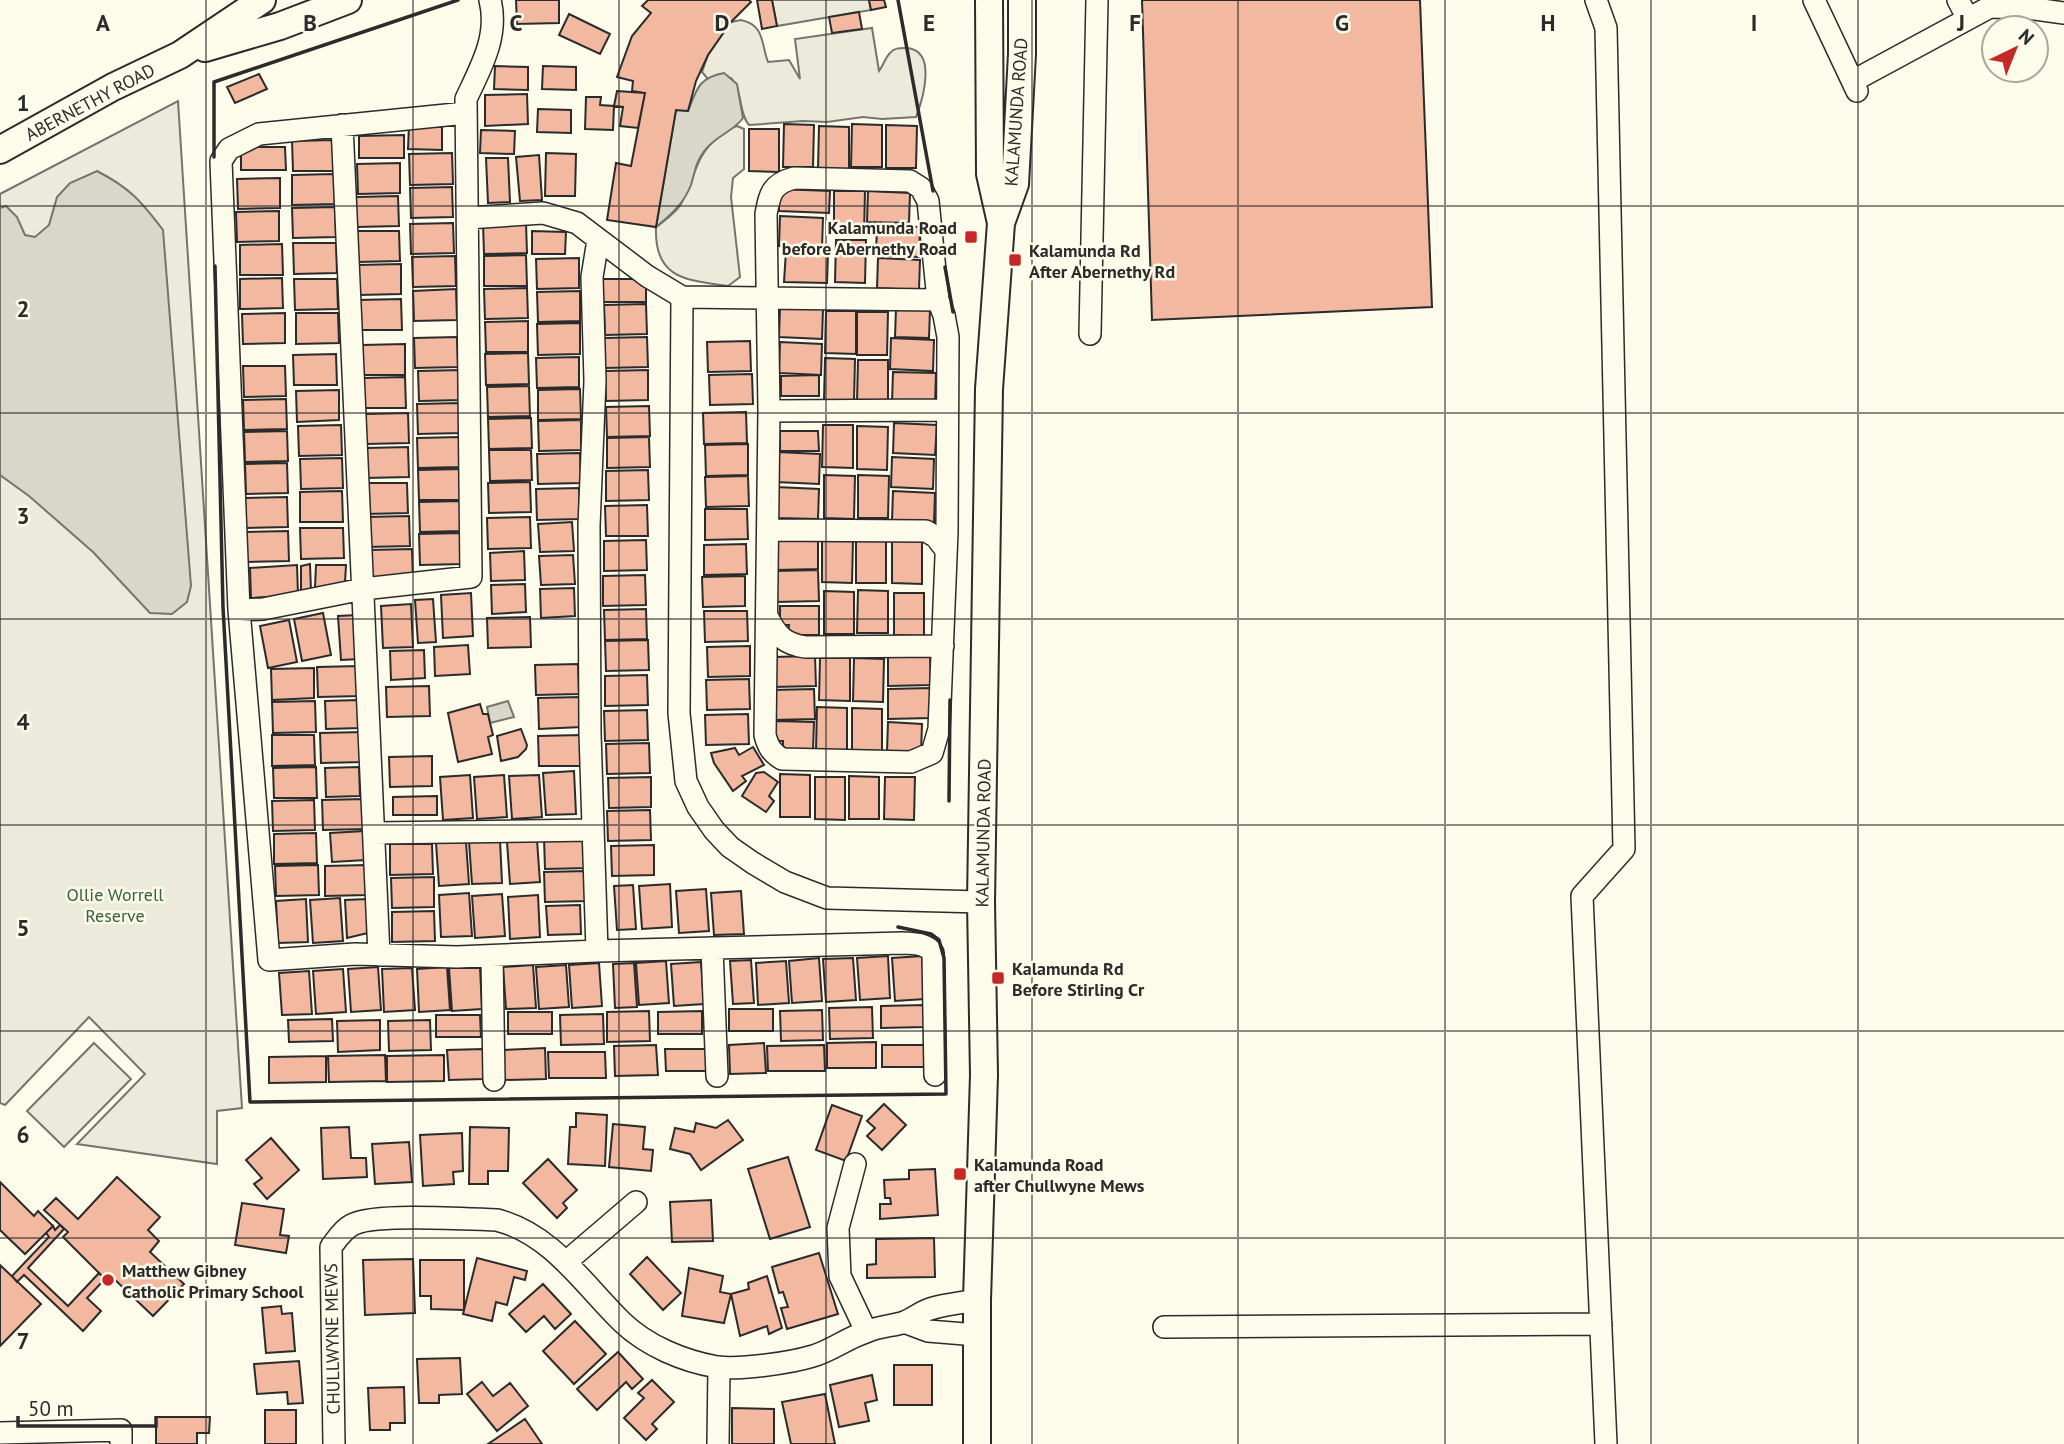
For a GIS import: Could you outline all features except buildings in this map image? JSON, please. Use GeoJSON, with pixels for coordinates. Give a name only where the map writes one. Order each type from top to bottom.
{"type":"FeatureCollection","features":[{"type":"Feature","properties":{"kind":"main road","name":"ABERNETHY ROAD"},"geometry":{"type":"LineString","coordinates":[[0,150],[113,87],[180,55],[262,0]]}},
{"type":"Feature","properties":{"kind":"main road","name":"ABERNETHY ROAD"},"geometry":{"type":"LineString","coordinates":[[180,55],[280,26],[348,0]]}},
{"type":"Feature","properties":{"kind":"main road","name":"KALAMUNDA ROAD"},"geometry":{"type":"LineString","coordinates":[[989,0],[989,174],[1001,223]]}},
{"type":"Feature","properties":{"kind":"main road","name":"KALAMUNDA ROAD"},"geometry":{"type":"LineString","coordinates":[[977,1444],[984,1075],[981,902],[989,389],[1001,223],[1015,184],[1022,0]]}},
{"type":"Feature","properties":{"kind":"street"},"geometry":{"type":"LineString","coordinates":[[239,610],[263,609],[363,589],[471,577],[466,99],[488,52],[494,15],[491,0]]}},
{"type":"Feature","properties":{"kind":"street"},"geometry":{"type":"LineString","coordinates":[[1090,334],[1097,0]]}},
{"type":"Feature","properties":{"kind":"street"},"geometry":{"type":"LineString","coordinates":[[1596,0],[1606,28],[1624,849],[1582,897],[1606,1444]]}},
{"type":"Feature","properties":{"kind":"street"},"geometry":{"type":"LineString","coordinates":[[1814,0],[1855,86],[1963,9],[2028,8],[2064,13]]}},
{"type":"Feature","properties":{"kind":"street"},"geometry":{"type":"LineString","coordinates":[[467,113],[259,134],[229,149],[221,161],[239,610],[270,960],[355,954],[492,956],[921,944],[933,953],[934,1075]]}},
{"type":"Feature","properties":{"kind":"street"},"geometry":{"type":"LineString","coordinates":[[342,125],[379,955]]}},
{"type":"Feature","properties":{"kind":"street"},"geometry":{"type":"LineString","coordinates":[[794,178],[910,181],[921,188],[928,201],[938,300],[948,337],[946,550],[939,729],[932,753],[911,762],[782,760],[768,746],[765,735],[769,411],[766,214],[769,194],[776,186],[794,178]]}},
{"type":"Feature","properties":{"kind":"street"},"geometry":{"type":"LineString","coordinates":[[468,218],[543,213],[577,223],[647,276],[682,297],[938,300]]}},
{"type":"Feature","properties":{"kind":"street"},"geometry":{"type":"LineString","coordinates":[[597,951],[589,526],[595,381],[592,277],[598,240]]}},
{"type":"Feature","properties":{"kind":"street"},"geometry":{"type":"LineString","coordinates":[[682,297],[679,713],[686,780],[698,807],[730,848],[785,882],[807,892],[827,898],[981,902]]}},
{"type":"Feature","properties":{"kind":"street"},"geometry":{"type":"LineString","coordinates":[[769,411],[947,410]]}},
{"type":"Feature","properties":{"kind":"street"},"geometry":{"type":"LineString","coordinates":[[768,530],[926,531],[936,537],[946,550]]}},
{"type":"Feature","properties":{"kind":"street"},"geometry":{"type":"LineString","coordinates":[[768,613],[775,632],[792,645],[943,646]]}},
{"type":"Feature","properties":{"kind":"street"},"geometry":{"type":"LineString","coordinates":[[374,833],[593,830]]}},
{"type":"Feature","properties":{"kind":"street"},"geometry":{"type":"LineString","coordinates":[[712,948],[717,1076]]}},
{"type":"Feature","properties":{"kind":"street"},"geometry":{"type":"LineString","coordinates":[[492,956],[494,1080]]}},
{"type":"Feature","properties":{"kind":"street"},"geometry":{"type":"LineString","coordinates":[[855,1164],[838,1228],[840,1276],[866,1331]]}},
{"type":"Feature","properties":{"kind":"street"},"geometry":{"type":"LineString","coordinates":[[566,1262],[636,1202]]}},
{"type":"Feature","properties":{"kind":"street","name":"CHULLWYNE MEWS"},"geometry":{"type":"LineString","coordinates":[[334,1444],[331,1247],[340,1234],[354,1224],[376,1219],[497,1220],[513,1224],[531,1233],[566,1262],[601,1301],[648,1342],[676,1355],[719,1367],[760,1365],[814,1356],[866,1331],[904,1322],[930,1309],[978,1300]]}},
{"type":"Feature","properties":{"kind":"street","name":"CHULLWYNE MEWS"},"geometry":{"type":"LineString","coordinates":[[904,1322],[928,1331],[977,1335]]}},
{"type":"Feature","properties":{"kind":"street"},"geometry":{"type":"LineString","coordinates":[[1164,1327],[1601,1324]]}},
{"type":"Feature","properties":{"kind":"street"},"geometry":{"type":"LineString","coordinates":[[718,1444],[719,1367]]}},
{"type":"Feature","properties":{"kind":"street"},"geometry":{"type":"LineString","coordinates":[[0,1433],[121,1430],[121,1444]]}},
{"type":"Feature","properties":{"kind":"green space"},"geometry":{"type":"Polygon","coordinates":[[[772,0],[869,0],[871,10],[777,26],[772,0]]]}},
{"type":"Feature","properties":{"kind":"green space"},"geometry":{"type":"Polygon","coordinates":[[[741,20],[758,31],[768,62],[789,60],[800,79],[795,39],[872,28],[879,71],[893,50],[915,50],[922,56],[925,65],[922,99],[916,117],[863,117],[827,122],[749,125],[731,78],[707,78],[702,72],[708,55],[731,22],[741,20]]]}},
{"type":"Feature","properties":{"kind":"green space","name":"Ollie Worrell Reserve"},"geometry":{"type":"Polygon","coordinates":[[[178,101],[242,1108],[217,1111],[217,1164],[77,1144],[145,1074],[89,1017],[5,1105],[0,1103],[0,194],[178,101]]]}},
{"type":"Feature","properties":{"kind":"green space"},"geometry":{"type":"Polygon","coordinates":[[[737,126],[744,129],[744,169],[733,178],[731,197],[740,277],[728,286],[699,282],[675,274],[667,267],[660,257],[656,227],[681,204],[704,152],[718,137],[737,126]]]}},
{"type":"Feature","properties":{"kind":"green space"},"geometry":{"type":"Polygon","coordinates":[[[94,1043],[131,1079],[64,1147],[27,1111],[94,1043]]]}},
{"type":"Feature","properties":{"kind":"shaded area"},"geometry":{"type":"Polygon","coordinates":[[[724,73],[737,84],[743,118],[705,150],[685,197],[656,227],[676,110],[688,111],[696,91],[704,81],[724,73]]]}},
{"type":"Feature","properties":{"kind":"shaded area"},"geometry":{"type":"Polygon","coordinates":[[[97,171],[134,196],[163,230],[191,586],[187,602],[172,614],[150,613],[93,552],[29,496],[0,475],[0,208],[6,206],[17,217],[25,235],[35,237],[49,225],[57,197],[70,183],[97,171]]]}},
{"type":"Feature","properties":{"kind":"shaded area"},"geometry":{"type":"Polygon","coordinates":[[[508,701],[514,717],[490,723],[487,707],[508,701]]]}},
{"type":"Feature","properties":{"kind":"wall"},"geometry":{"type":"LineString","coordinates":[[214,157],[214,82],[458,0]]}},
{"type":"Feature","properties":{"kind":"wall"},"geometry":{"type":"LineString","coordinates":[[898,0],[933,191]]}},
{"type":"Feature","properties":{"kind":"wall"},"geometry":{"type":"LineString","coordinates":[[215,266],[223,607],[250,1102],[946,1094],[944,958],[939,940],[931,934],[898,927]]}},
{"type":"Feature","properties":{"kind":"wall"},"geometry":{"type":"LineString","coordinates":[[945,267],[953,312]]}},
{"type":"Feature","properties":{"kind":"wall"},"geometry":{"type":"LineString","coordinates":[[949,801],[950,700]]}},
{"type":"Feature","properties":{"kind":"place","name":"Kalamunda Road before Abernethy Road"},"geometry":{"type":"Point","coordinates":[971,237]}},
{"type":"Feature","properties":{"kind":"place","name":"Kalamunda Rd After Abernethy Rd"},"geometry":{"type":"Point","coordinates":[1015,260]}},
{"type":"Feature","properties":{"kind":"place","name":"Kalamunda Rd Before Stirling Cr"},"geometry":{"type":"Point","coordinates":[998,978]}},
{"type":"Feature","properties":{"kind":"place","name":"Kalamunda Road after Chullwyne Mews"},"geometry":{"type":"Point","coordinates":[960,1174]}},
{"type":"Feature","properties":{"kind":"place","name":"Matthew Gibney Catholic Primary School"},"geometry":{"type":"Point","coordinates":[108,1280]}}]}
